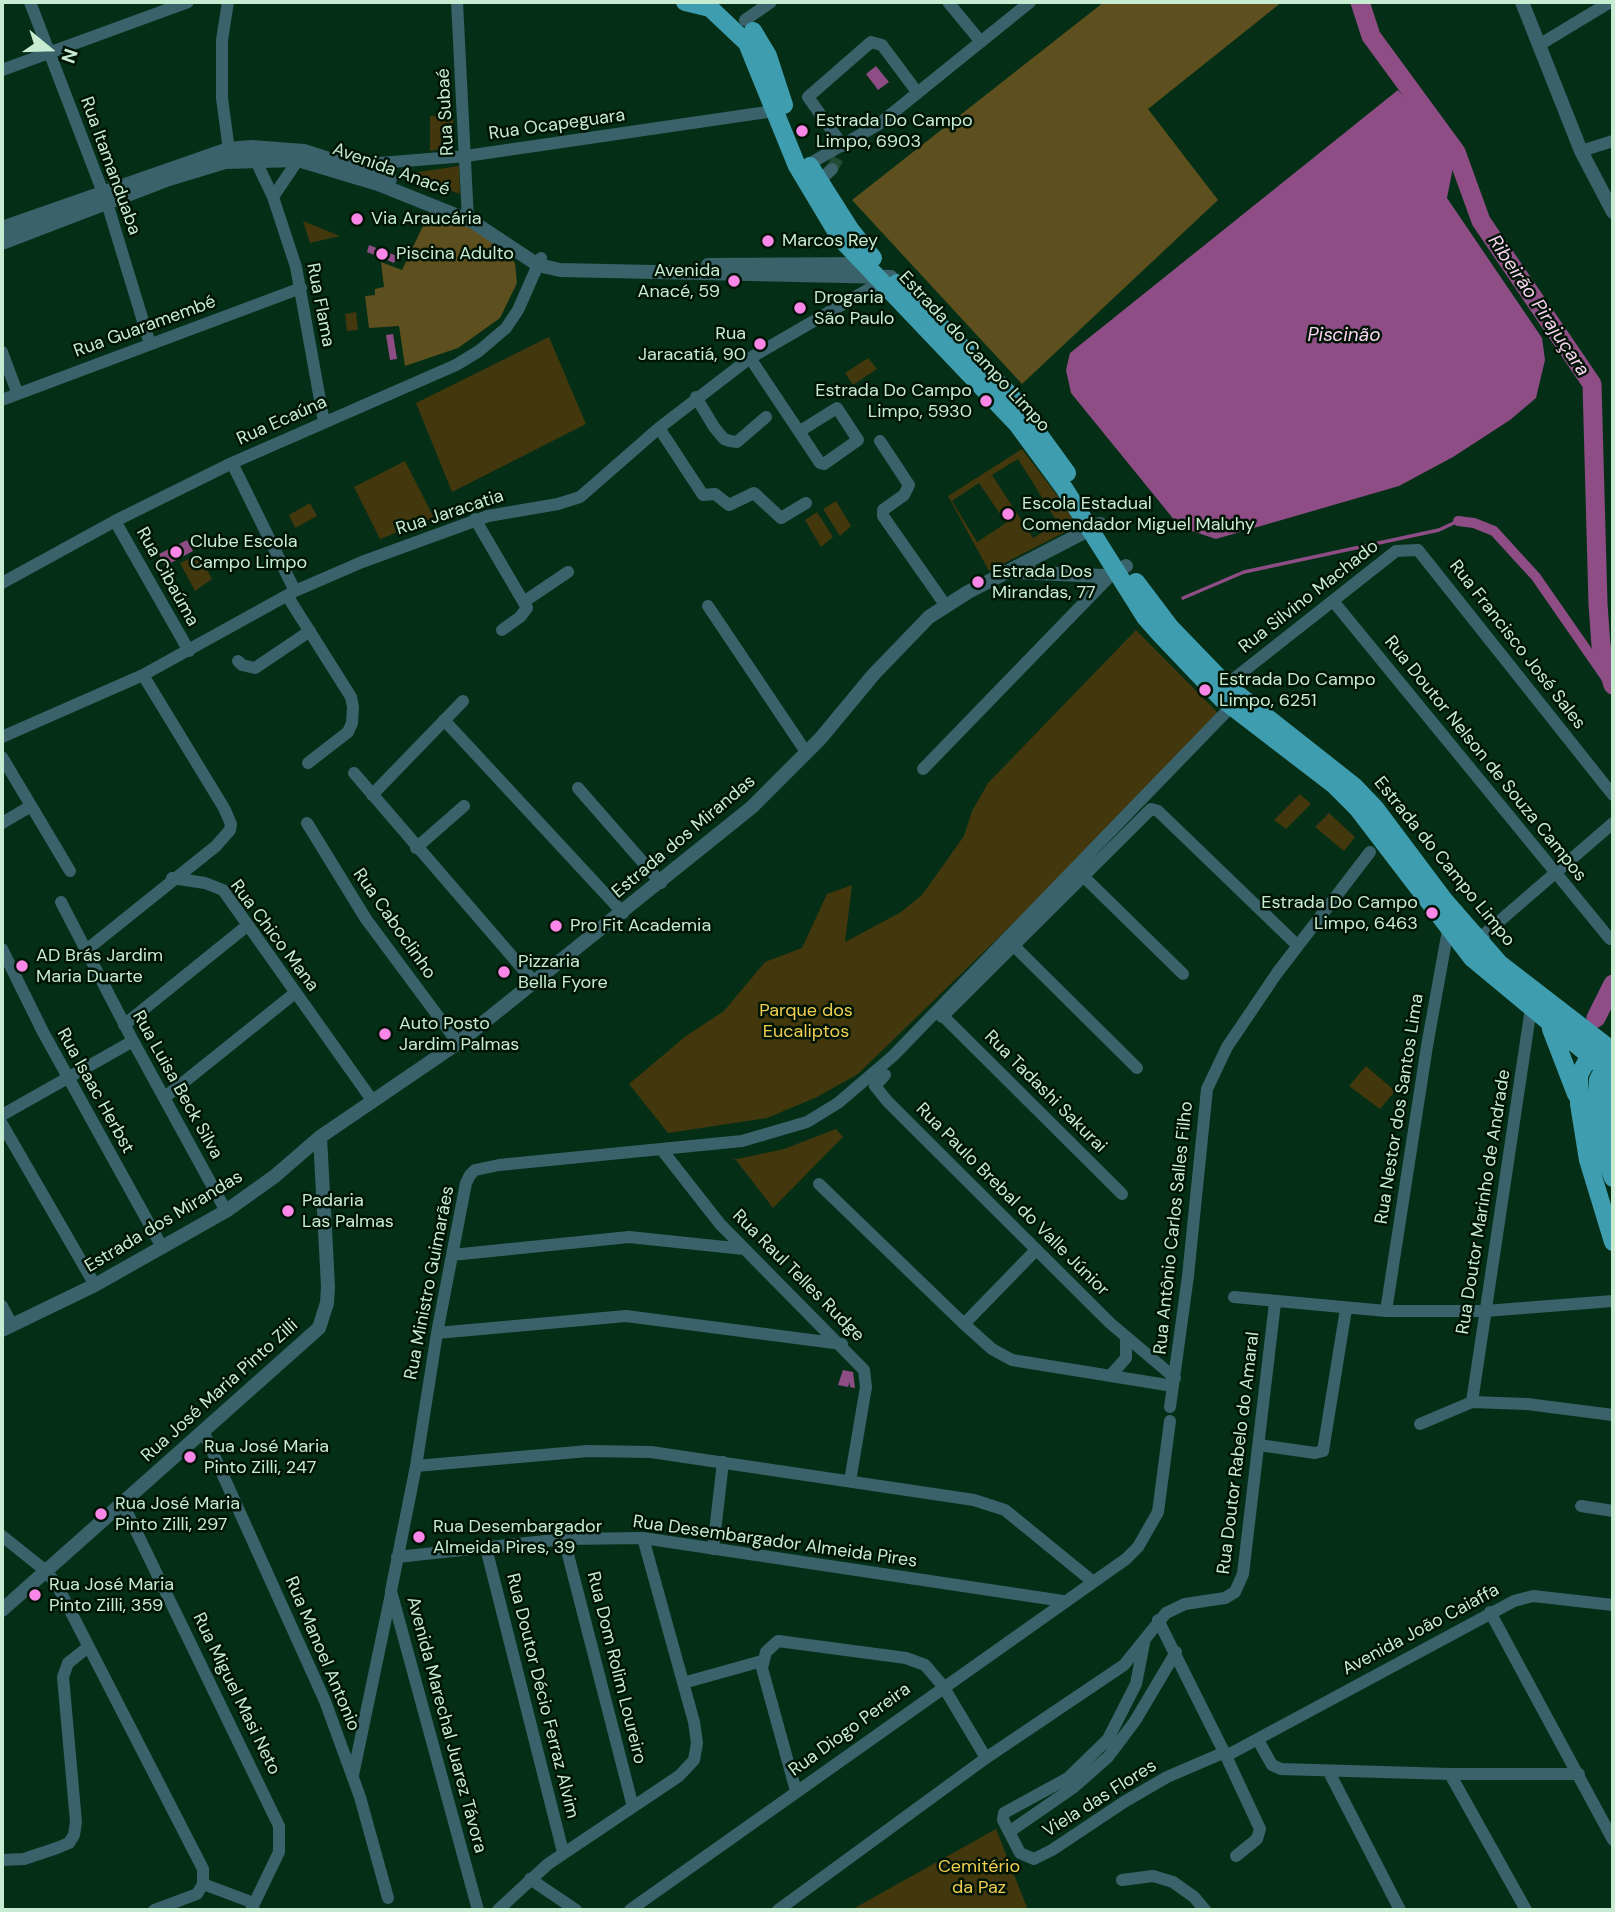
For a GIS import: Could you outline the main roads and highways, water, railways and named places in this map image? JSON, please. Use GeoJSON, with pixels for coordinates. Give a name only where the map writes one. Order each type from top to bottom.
{"type":"FeatureCollection","features":[{"type":"Feature","properties":{"kind":"main road","name":"Estrada do Campo Limpo"},"geometry":{"type":"LineString","coordinates":[[685,2],[710,8],[738,31],[753,53],[774,111],[817,204],[878,273],[1011,396],[1045,440],[1145,617],[1205,683],[1333,784],[1472,945],[1531,1008],[1609,1072]]}},
{"type":"Feature","properties":{"kind":"main road","name":"Estrada do Campo Limpo"},"geometry":{"type":"LineString","coordinates":[[719,2],[749,26],[768,56],[785,107],[809,164],[825,175],[852,232],[878,273]]}},
{"type":"Feature","properties":{"kind":"main road","name":"Estrada do Campo Limpo"},"geometry":{"type":"LineString","coordinates":[[1117,571],[1226,685],[1354,786],[1375,808],[1455,925]]}},
{"type":"Feature","properties":{"kind":"main road","name":"Estrada do Campo Limpo"},"geometry":{"type":"LineString","coordinates":[[1472,945],[1611,1049]]}},
{"type":"Feature","properties":{"kind":"main road"},"geometry":{"type":"LineString","coordinates":[[1548,1022],[1579,1104]]}},
{"type":"Feature","properties":{"kind":"main road"},"geometry":{"type":"LineString","coordinates":[[1613,1178],[1603,1147],[1596,1104],[1598,1080],[1609,1072],[1611,1049],[1589,1057],[1579,1075],[1579,1104],[1588,1160],[1613,1242]]}},
{"type":"Feature","properties":{"kind":"main road"},"geometry":{"type":"LineString","coordinates":[[1613,1086],[1610,1109],[1613,1137]]}},
{"type":"Feature","properties":{"kind":"water"},"geometry":{"type":"Polygon","coordinates":[[[876,66],[889,82],[878,90],[866,74],[876,66]]]}},
{"type":"Feature","properties":{"kind":"water","name":"Piscinão"},"geometry":{"type":"Polygon","coordinates":[[[1398,90],[1456,152],[1447,198],[1542,338],[1545,360],[1536,398],[1510,420],[1453,457],[1399,486],[1216,539],[1180,527],[1071,393],[1066,370],[1070,353],[1398,90]]]}},
{"type":"Feature","properties":{"kind":"water","name":"Piscina Adulto"},"geometry":{"type":"Polygon","coordinates":[[[369,245],[397,256],[394,263],[367,252],[369,245]]]}},
{"type":"Feature","properties":{"kind":"water"},"geometry":{"type":"Polygon","coordinates":[[[393,334],[397,359],[390,360],[386,335],[393,334]]]}},
{"type":"Feature","properties":{"kind":"water","name":"Clube Escola Campo Limpo"},"geometry":{"type":"Polygon","coordinates":[[[187,540],[193,551],[165,566],[159,554],[187,540]]]}},
{"type":"Feature","properties":{"kind":"water"},"geometry":{"type":"Polygon","coordinates":[[[843,1370],[853,1372],[855,1388],[850,1387],[850,1382],[848,1387],[838,1385],[843,1370]]]}},
{"type":"Feature","properties":{"kind":"waterway","name":"Ribeirão Pirajuçara"},"geometry":{"type":"LineString","coordinates":[[1360,2],[1371,36],[1456,152],[1481,221],[1592,384],[1598,604],[1601,646],[1613,685]]}},
{"type":"Feature","properties":{"kind":"waterway"},"geometry":{"type":"LineString","coordinates":[[1183,598],[1244,572],[1439,530],[1458,521]]}},
{"type":"Feature","properties":{"kind":"waterway"},"geometry":{"type":"LineString","coordinates":[[1458,521],[1474,523],[1494,531],[1536,577],[1613,688]]}},
{"type":"Feature","properties":{"kind":"waterway","name":"Ribeirão Pirajuçara"},"geometry":{"type":"LineString","coordinates":[[1596,1018],[1613,984]]}},
{"type":"Feature","properties":{"kind":"tunnel"},"geometry":{"type":"LineString","coordinates":[[832,169],[839,156]]}},
{"type":"Feature","properties":{"kind":"place","name":"Estrada Do Campo Limpo, 6903"},"geometry":{"type":"Point","coordinates":[802,131]}},
{"type":"Feature","properties":{"kind":"place","name":"Via Araucária"},"geometry":{"type":"Point","coordinates":[357,219]}},
{"type":"Feature","properties":{"kind":"place","name":"Marcos Rey"},"geometry":{"type":"Point","coordinates":[768,241]}},
{"type":"Feature","properties":{"kind":"place","name":"Piscina Adulto"},"geometry":{"type":"Point","coordinates":[382,254]}},
{"type":"Feature","properties":{"kind":"place","name":"Avenida Anacé, 59"},"geometry":{"type":"Point","coordinates":[734,281]}},
{"type":"Feature","properties":{"kind":"place","name":"Drogaria São Paulo"},"geometry":{"type":"Point","coordinates":[800,308]}},
{"type":"Feature","properties":{"kind":"place","name":"Rua Jaracatiá, 90"},"geometry":{"type":"Point","coordinates":[760,344]}},
{"type":"Feature","properties":{"kind":"place","name":"Estrada Do Campo Limpo, 5930"},"geometry":{"type":"Point","coordinates":[986,401]}},
{"type":"Feature","properties":{"kind":"place","name":"Escola Estadual Comendador Miguel Maluhy"},"geometry":{"type":"Point","coordinates":[1008,514]}},
{"type":"Feature","properties":{"kind":"place","name":"Clube Escola Campo Limpo"},"geometry":{"type":"Point","coordinates":[176,552]}},
{"type":"Feature","properties":{"kind":"place","name":"Estrada Dos Mirandas, 77"},"geometry":{"type":"Point","coordinates":[978,582]}},
{"type":"Feature","properties":{"kind":"place","name":"Estrada Do Campo Limpo, 6251"},"geometry":{"type":"Point","coordinates":[1205,690]}},
{"type":"Feature","properties":{"kind":"place","name":"Estrada Do Campo Limpo, 6463"},"geometry":{"type":"Point","coordinates":[1432,913]}},
{"type":"Feature","properties":{"kind":"place","name":"Pro Fit Academia"},"geometry":{"type":"Point","coordinates":[556,926]}},
{"type":"Feature","properties":{"kind":"place","name":"AD Brás Jardim Maria Duarte"},"geometry":{"type":"Point","coordinates":[22,966]}},
{"type":"Feature","properties":{"kind":"place","name":"Pizzaria Bella Fyore"},"geometry":{"type":"Point","coordinates":[504,972]}},
{"type":"Feature","properties":{"kind":"place","name":"Auto Posto Jardim Palmas"},"geometry":{"type":"Point","coordinates":[385,1034]}},
{"type":"Feature","properties":{"kind":"place","name":"Padaria Las Palmas"},"geometry":{"type":"Point","coordinates":[288,1211]}},
{"type":"Feature","properties":{"kind":"place","name":"Rua José Maria Pinto Zilli, 247"},"geometry":{"type":"Point","coordinates":[190,1457]}},
{"type":"Feature","properties":{"kind":"place","name":"Rua José Maria Pinto Zilli, 297"},"geometry":{"type":"Point","coordinates":[101,1514]}},
{"type":"Feature","properties":{"kind":"place","name":"Rua Desembargador Almeida Pires, 39"},"geometry":{"type":"Point","coordinates":[419,1537]}},
{"type":"Feature","properties":{"kind":"place","name":"Rua José Maria Pinto Zilli, 359"},"geometry":{"type":"Point","coordinates":[35,1595]}},
{"type":"Feature","properties":{"kind":"park label","name":"Parque dos Eucaliptos"},"geometry":{"type":"Point","coordinates":[806,1021]}},
{"type":"Feature","properties":{"kind":"park label","name":"Cemitério da Paz"},"geometry":{"type":"Point","coordinates":[979,1877]}}]}
